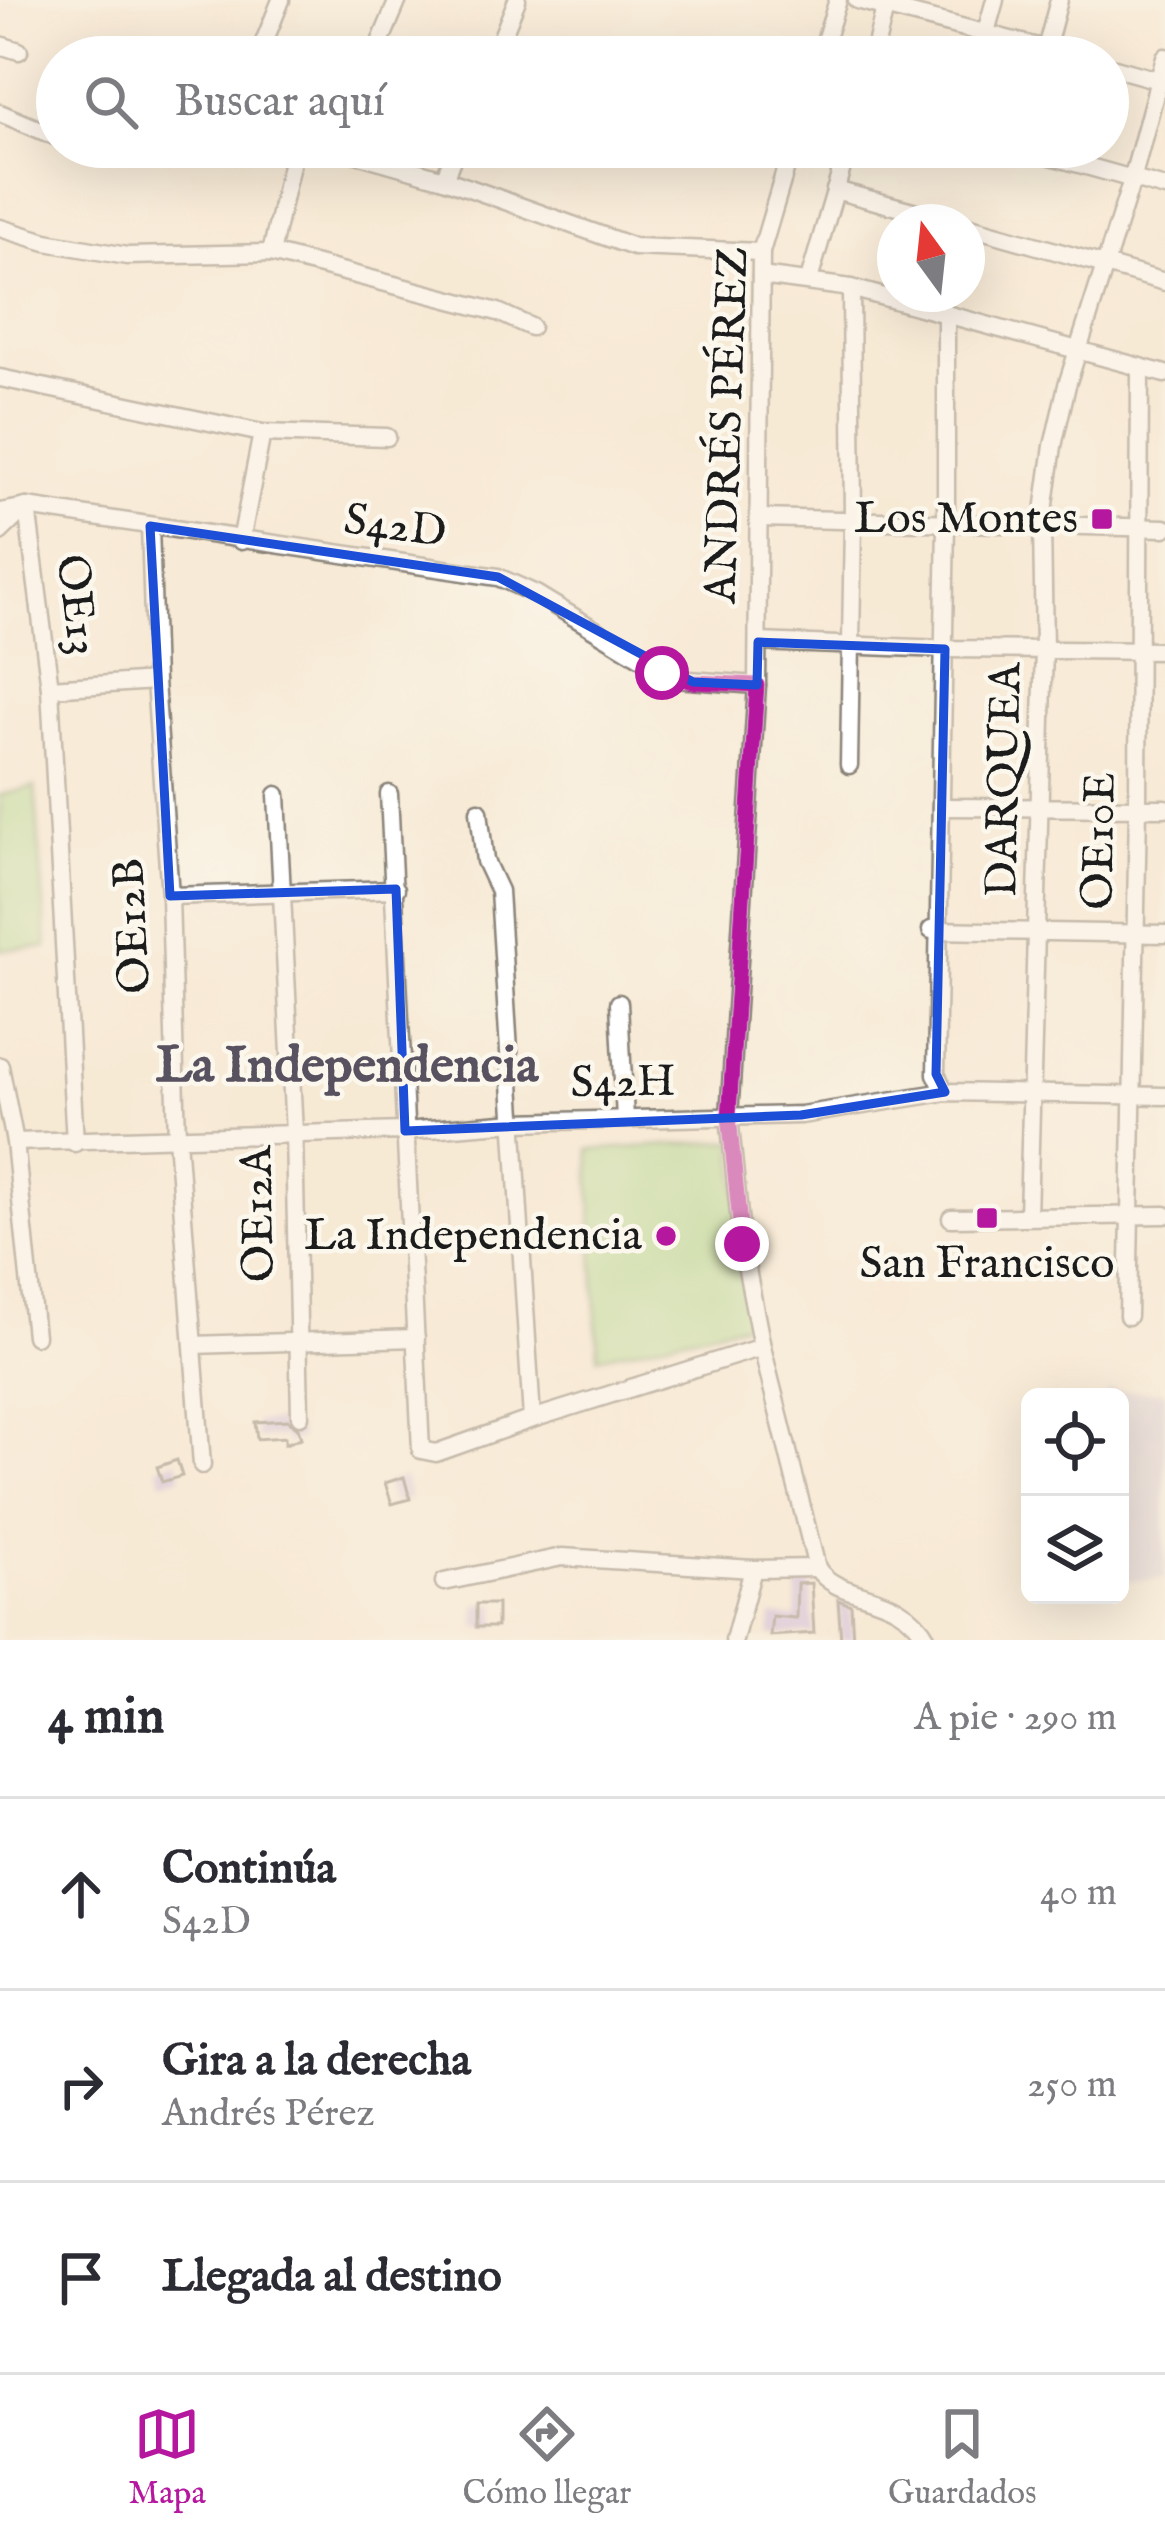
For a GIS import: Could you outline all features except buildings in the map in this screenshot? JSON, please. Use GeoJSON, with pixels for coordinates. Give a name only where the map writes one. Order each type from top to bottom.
{"type":"FeatureCollection","features":[{"type":"Feature","properties":{"kind":"street"},"geometry":{"type":"LineString","coordinates":[[266,36],[281,0]]}},
{"type":"Feature","properties":{"kind":"street"},"geometry":{"type":"LineString","coordinates":[[383,36],[398,0]]}},
{"type":"Feature","properties":{"kind":"street"},"geometry":{"type":"LineString","coordinates":[[502,36],[517,0]]}},
{"type":"Feature","properties":{"kind":"street"},"geometry":{"type":"LineString","coordinates":[[827,36],[838,0]]}},
{"type":"Feature","properties":{"kind":"street"},"geometry":{"type":"LineString","coordinates":[[857,0],[886,4],[989,36]]}},
{"type":"Feature","properties":{"kind":"street"},"geometry":{"type":"LineString","coordinates":[[985,35],[995,0]]}},
{"type":"Feature","properties":{"kind":"street"},"geometry":{"type":"LineString","coordinates":[[1050,36],[1060,0]]}},
{"type":"Feature","properties":{"kind":"street"},"geometry":{"type":"LineString","coordinates":[[878,36],[886,4]]}},
{"type":"Feature","properties":{"kind":"street"},"geometry":{"type":"LineString","coordinates":[[0,45],[19,51]]}},
{"type":"Feature","properties":{"kind":"street","name":"DARQUEA"},"geometry":{"type":"LineString","coordinates":[[1028,1216],[1044,648],[1042,526],[1053,446],[1078,349],[1162,81],[1165,57]]}},
{"type":"Feature","properties":{"kind":"street"},"geometry":{"type":"LineString","coordinates":[[1129,72],[1162,81]]}},
{"type":"Feature","properties":{"kind":"street"},"geometry":{"type":"LineString","coordinates":[[0,113],[36,128]]}},
{"type":"Feature","properties":{"kind":"street"},"geometry":{"type":"LineString","coordinates":[[271,253],[290,168]]}},
{"type":"Feature","properties":{"kind":"street"},"geometry":{"type":"LineString","coordinates":[[407,168],[634,248],[761,252]]}},
{"type":"Feature","properties":{"kind":"street"},"geometry":{"type":"LineString","coordinates":[[444,179],[449,168]]}},
{"type":"Feature","properties":{"kind":"street","name":"ANDRÉS PÉREZ"},"geometry":{"type":"LineString","coordinates":[[786,168],[761,252],[757,685],[729,1116],[734,1190],[762,1347],[817,1568]]}},
{"type":"Feature","properties":{"kind":"street"},"geometry":{"type":"LineString","coordinates":[[809,280],[842,168]]}},
{"type":"Feature","properties":{"kind":"street"},"geometry":{"type":"LineString","coordinates":[[1091,168],[1165,188]]}},
{"type":"Feature","properties":{"kind":"street"},"geometry":{"type":"LineString","coordinates":[[835,190],[879,204]]}},
{"type":"Feature","properties":{"kind":"street"},"geometry":{"type":"LineString","coordinates":[[0,228],[46,242],[127,256],[271,253],[478,307],[531,327]]}},
{"type":"Feature","properties":{"kind":"street"},"geometry":{"type":"LineString","coordinates":[[985,231],[1165,282]]}},
{"type":"Feature","properties":{"kind":"street"},"geometry":{"type":"LineString","coordinates":[[761,276],[877,292]]}},
{"type":"Feature","properties":{"kind":"street"},"geometry":{"type":"LineString","coordinates":[[849,765],[854,521],[851,287]]}},
{"type":"Feature","properties":{"kind":"street"},"geometry":{"type":"LineString","coordinates":[[945,1092],[936,1074],[935,930],[945,649],[946,313],[1165,374]]}},
{"type":"Feature","properties":{"kind":"street","name":"OE10E"},"geometry":{"type":"LineString","coordinates":[[1129,1316],[1140,367]]}},
{"type":"Feature","properties":{"kind":"street"},"geometry":{"type":"LineString","coordinates":[[0,378],[262,433],[386,437]]}},
{"type":"Feature","properties":{"kind":"street"},"geometry":{"type":"LineString","coordinates":[[241,541],[262,433]]}},
{"type":"Feature","properties":{"kind":"street"},"geometry":{"type":"LineString","coordinates":[[0,532],[27,507]]}},
{"type":"Feature","properties":{"kind":"street","name":"S42D"},"geometry":{"type":"LineString","coordinates":[[0,512],[27,507],[498,578],[536,594],[662,673],[693,682],[757,685]]}},
{"type":"Feature","properties":{"kind":"street","name":"OE13"},"geometry":{"type":"LineString","coordinates":[[27,507],[50,688],[75,1143]]}},
{"type":"Feature","properties":{"kind":"street"},"geometry":{"type":"LineString","coordinates":[[760,518],[1165,528]]}},
{"type":"Feature","properties":{"kind":"street","name":"OE12B"},"geometry":{"type":"LineString","coordinates":[[149,526],[170,896],[177,1138],[202,1465]]}},
{"type":"Feature","properties":{"kind":"street"},"geometry":{"type":"LineString","coordinates":[[758,642],[1165,651]]}},
{"type":"Feature","properties":{"kind":"street"},"geometry":{"type":"LineString","coordinates":[[50,688],[155,681]]}},
{"type":"Feature","properties":{"kind":"street"},"geometry":{"type":"LineString","coordinates":[[389,794],[419,1443],[424,1452],[446,1450],[762,1347]]}},
{"type":"Feature","properties":{"kind":"street","name":"OE12A"},"geometry":{"type":"LineString","coordinates":[[278,795],[294,1133],[300,1416]]}},
{"type":"Feature","properties":{"kind":"street"},"geometry":{"type":"LineString","coordinates":[[941,807],[1165,808]]}},
{"type":"Feature","properties":{"kind":"street"},"geometry":{"type":"LineString","coordinates":[[479,811],[484,861],[499,891],[532,1419]]}},
{"type":"Feature","properties":{"kind":"street"},"geometry":{"type":"LineString","coordinates":[[170,896],[396,889]]}},
{"type":"Feature","properties":{"kind":"street"},"geometry":{"type":"LineString","coordinates":[[935,930],[1165,934]]}},
{"type":"Feature","properties":{"kind":"street"},"geometry":{"type":"LineString","coordinates":[[620,1003],[626,1119]]}},
{"type":"Feature","properties":{"kind":"street"},"geometry":{"type":"LineString","coordinates":[[0,1066],[15,1142],[34,1336]]}},
{"type":"Feature","properties":{"kind":"street","name":"S42H"},"geometry":{"type":"LineString","coordinates":[[15,1142],[405,1131],[515,1122],[844,1110],[945,1092],[1165,1096]]}},
{"type":"Feature","properties":{"kind":"street"},"geometry":{"type":"LineString","coordinates":[[952,1217],[1165,1216]]}},
{"type":"Feature","properties":{"kind":"street"},"geometry":{"type":"LineString","coordinates":[[193,1345],[416,1338]]}},
{"type":"Feature","properties":{"kind":"street"},"geometry":{"type":"LineString","coordinates":[[445,1582],[562,1558],[817,1568],[829,1581],[908,1613],[928,1640]]}},
{"type":"Feature","properties":{"kind":"street"},"geometry":{"type":"LineString","coordinates":[[734,1640],[753,1569]]}},
{"type":"Feature","properties":{"kind":"highlighted area"},"geometry":{"type":"Polygon","coordinates":[[[150,526],[498,577],[693,682],[757,685],[758,642],[945,649],[936,1074],[945,1092],[801,1115],[405,1131],[396,889],[170,896],[150,526]]]}},
{"type":"Feature","properties":{"kind":"shaded area"},"geometry":{"type":"Polygon","coordinates":[[[1129,1391],[1165,1392],[1165,1579],[1129,1581],[1129,1391]]]}},
{"type":"Feature","properties":{"kind":"green space"},"geometry":{"type":"Polygon","coordinates":[[[35,787],[47,947],[0,950],[0,795],[35,787]]]}},
{"type":"Feature","properties":{"kind":"green space","name":"La Independencia"},"geometry":{"type":"Polygon","coordinates":[[[734,1141],[746,1323],[598,1357],[589,1150],[734,1141]]]}},
{"type":"Feature","properties":{"kind":"place","name":"Los Montes"},"geometry":{"type":"Point","coordinates":[1102,519]}},
{"type":"Feature","properties":{"kind":"place","name":"San Francisco"},"geometry":{"type":"Point","coordinates":[987,1218]}},
{"type":"Feature","properties":{"kind":"place","name":"La Independencia"},"geometry":{"type":"Point","coordinates":[666,1236]}},
{"type":"Feature","properties":{"kind":"district","name":"La Independencia"},"geometry":{"type":"Point","coordinates":[347,1067]}},
{"type":"Feature","properties":{"kind":"route"},"geometry":{"type":"LineString","coordinates":[[662,673],[693,682],[757,685],[729,1116],[742,1244]]}}]}
